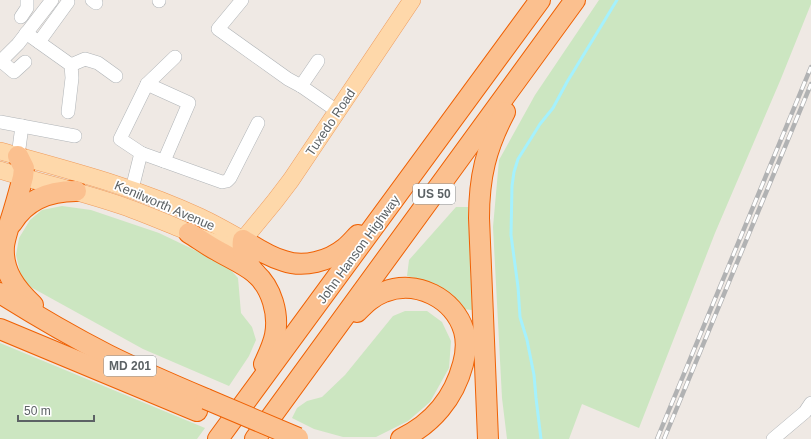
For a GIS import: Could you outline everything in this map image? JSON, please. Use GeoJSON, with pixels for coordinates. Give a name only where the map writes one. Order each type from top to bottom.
{"type":"FeatureCollection","features":[{"type":"Feature","properties":{"kind":"highway","name":"John Hanson Highway"},"geometry":{"type":"LineString","coordinates":[[218,439],[540,0]]}},
{"type":"Feature","properties":{"kind":"highway","name":"US 50"},"geometry":{"type":"LineString","coordinates":[[255,439],[575,0]]}},
{"type":"Feature","properties":{"kind":"highway"},"geometry":{"type":"LineString","coordinates":[[488,439],[479,218],[482,178],[487,153],[496,129],[552,32]]}},
{"type":"Feature","properties":{"kind":"highway"},"geometry":{"type":"LineString","coordinates":[[9,154],[24,168],[23,177],[4,247],[4,258],[7,270],[18,290],[56,327]]}},
{"type":"Feature","properties":{"kind":"highway"},"geometry":{"type":"LineString","coordinates":[[235,416],[267,356],[275,334],[276,320],[274,306],[269,293],[245,259],[242,250],[243,240],[271,256],[293,264],[323,260],[346,247],[407,182]]}},
{"type":"Feature","properties":{"kind":"highway"},"geometry":{"type":"LineString","coordinates":[[6,236],[11,224],[18,214],[33,201],[38,198],[64,191],[76,191]]}},
{"type":"Feature","properties":{"kind":"highway"},"geometry":{"type":"LineString","coordinates":[[189,233],[246,266],[256,274]]}},
{"type":"Feature","properties":{"kind":"highway"},"geometry":{"type":"LineString","coordinates":[[316,355],[369,300],[383,292],[399,288],[415,288],[429,292],[450,306],[460,320],[465,335],[466,350],[461,373],[450,396],[438,412],[423,426],[401,439]]}},
{"type":"Feature","properties":{"kind":"highway","name":"MD 201"},"geometry":{"type":"LineString","coordinates":[[0,292],[56,327],[159,379],[202,405],[300,439]]}},
{"type":"Feature","properties":{"kind":"highway"},"geometry":{"type":"LineString","coordinates":[[0,329],[202,405],[266,439]]}},
{"type":"Feature","properties":{"kind":"main road","name":"Tuxedo Road"},"geometry":{"type":"LineString","coordinates":[[243,240],[284,190],[412,0]]}},
{"type":"Feature","properties":{"kind":"main road","name":"Kenilworth Avenue"},"geometry":{"type":"LineString","coordinates":[[0,170],[76,191],[140,212],[189,233],[220,244],[231,245],[239,243],[243,240],[196,215],[132,189],[9,154]]}},
{"type":"Feature","properties":{"kind":"street"},"geometry":{"type":"LineString","coordinates":[[21,17],[27,8],[27,0]]}},
{"type":"Feature","properties":{"kind":"street"},"geometry":{"type":"LineString","coordinates":[[25,62],[14,72],[1,62],[52,0]]}},
{"type":"Feature","properties":{"kind":"street"},"geometry":{"type":"LineString","coordinates":[[242,0],[218,29],[288,79],[337,111]]}},
{"type":"Feature","properties":{"kind":"street"},"geometry":{"type":"LineString","coordinates":[[39,42],[68,2]]}},
{"type":"Feature","properties":{"kind":"street"},"geometry":{"type":"LineString","coordinates":[[26,33],[71,65],[72,78],[68,112]]}},
{"type":"Feature","properties":{"kind":"street"},"geometry":{"type":"LineString","coordinates":[[175,57],[147,84],[120,139],[141,153],[225,182],[230,178],[258,123]]}},
{"type":"Feature","properties":{"kind":"street"},"geometry":{"type":"LineString","coordinates":[[71,65],[85,60],[91,61],[98,63],[116,76]]}},
{"type":"Feature","properties":{"kind":"street"},"geometry":{"type":"LineString","coordinates":[[300,86],[318,61]]}},
{"type":"Feature","properties":{"kind":"street"},"geometry":{"type":"LineString","coordinates":[[147,84],[188,103],[164,161]]}},
{"type":"Feature","properties":{"kind":"street"},"geometry":{"type":"LineString","coordinates":[[0,122],[75,136]]}},
{"type":"Feature","properties":{"kind":"street"},"geometry":{"type":"LineString","coordinates":[[9,154],[22,126]]}},
{"type":"Feature","properties":{"kind":"street"},"geometry":{"type":"LineString","coordinates":[[132,189],[141,153]]}},
{"type":"Feature","properties":{"kind":"street"},"geometry":{"type":"LineString","coordinates":[[773,439],[805,412],[811,403]]}},
{"type":"Feature","properties":{"kind":"green space"},"geometry":{"type":"Polygon","coordinates":[[[599,0],[811,0],[811,4],[715,233],[639,428],[582,404],[569,439],[507,439],[502,398],[493,227],[499,160],[535,95],[599,0]]]}},
{"type":"Feature","properties":{"kind":"green space"},"geometry":{"type":"Polygon","coordinates":[[[62,206],[91,210],[159,233],[226,265],[238,278],[241,313],[252,327],[256,340],[249,356],[229,386],[143,349],[27,285],[21,276],[16,255],[19,238],[30,220],[42,210],[62,206]]]}},
{"type":"Feature","properties":{"kind":"green space"},"geometry":{"type":"Polygon","coordinates":[[[456,207],[468,207],[472,310],[462,309],[425,281],[407,276],[409,260],[456,207]]]}},
{"type":"Feature","properties":{"kind":"green space"},"geometry":{"type":"Polygon","coordinates":[[[405,311],[427,311],[442,322],[451,341],[449,368],[430,402],[408,421],[376,437],[343,437],[314,429],[292,418],[297,408],[307,401],[322,397],[345,375],[393,316],[405,311]]]}},
{"type":"Feature","properties":{"kind":"green space"},"geometry":{"type":"Polygon","coordinates":[[[0,343],[205,428],[197,439],[0,439],[0,343]]]}},
{"type":"Feature","properties":{"kind":"waterway"},"geometry":{"type":"LineString","coordinates":[[541,439],[534,375],[527,340],[520,317],[518,287],[511,235],[512,186],[514,172],[518,159],[540,124],[553,108],[567,82],[617,0]]}},
{"type":"Feature","properties":{"kind":"railway"},"geometry":{"type":"LineString","coordinates":[[657,439],[811,67]]}},
{"type":"Feature","properties":{"kind":"railway"},"geometry":{"type":"LineString","coordinates":[[664,439],[811,84]]}}]}
